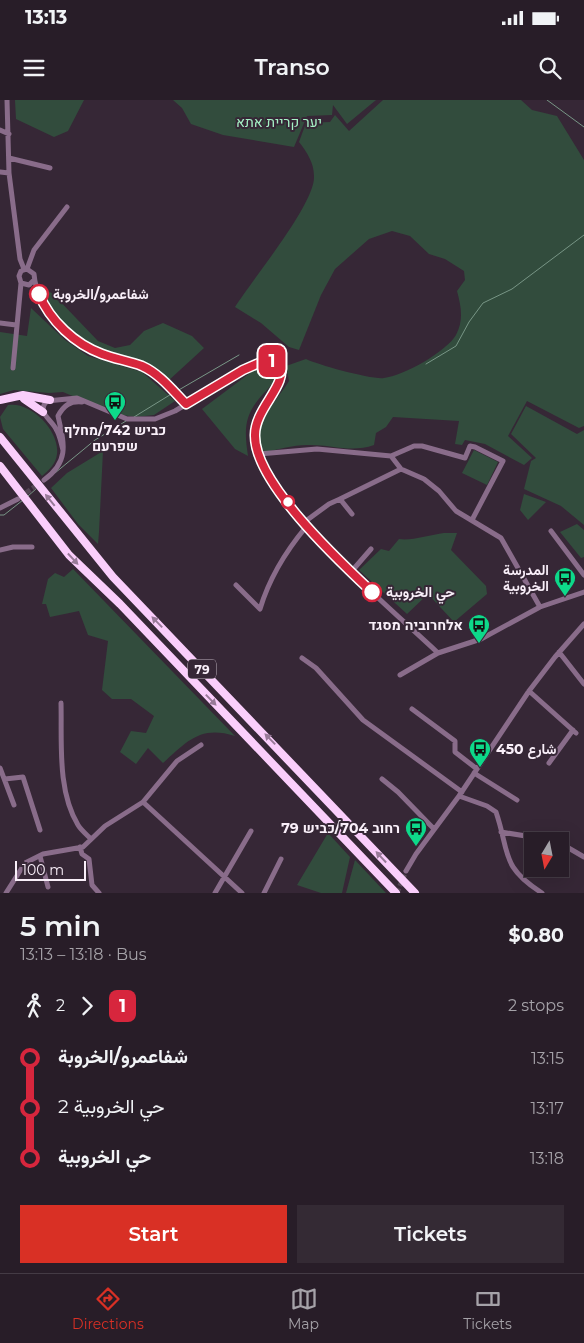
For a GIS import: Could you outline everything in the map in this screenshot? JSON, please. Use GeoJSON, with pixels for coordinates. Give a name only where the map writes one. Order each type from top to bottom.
{"type":"FeatureCollection","features":[{"type":"Feature","properties":{"kind":"highway"},"geometry":{"type":"LineString","coordinates":[[18,396],[31,402],[45,415]]}},
{"type":"Feature","properties":{"kind":"highway"},"geometry":{"type":"LineString","coordinates":[[0,406],[4,399],[18,396],[52,400]]}},
{"type":"Feature","properties":{"kind":"highway","name":"79"},"geometry":{"type":"LineString","coordinates":[[0,436],[113,577],[415,893]]}},
{"type":"Feature","properties":{"kind":"highway","name":"79"},"geometry":{"type":"LineString","coordinates":[[0,466],[69,555],[120,604],[396,893]]}},
{"type":"Feature","properties":{"kind":"street"},"geometry":{"type":"LineString","coordinates":[[7,100],[9,173],[20,259],[25,269],[34,274],[33,281],[44,308],[77,341],[102,354],[143,367],[162,380],[186,404]]}},
{"type":"Feature","properties":{"kind":"street"},"geometry":{"type":"LineString","coordinates":[[0,130],[9,134]]}},
{"type":"Feature","properties":{"kind":"street"},"geometry":{"type":"LineString","coordinates":[[10,158],[50,168]]}},
{"type":"Feature","properties":{"kind":"street"},"geometry":{"type":"LineString","coordinates":[[0,172],[9,173]]}},
{"type":"Feature","properties":{"kind":"street"},"geometry":{"type":"LineString","coordinates":[[13,368],[21,283],[18,276],[25,269],[34,250],[68,207]]}},
{"type":"Feature","properties":{"kind":"street"},"geometry":{"type":"LineString","coordinates":[[21,283],[29,285],[33,281]]}},
{"type":"Feature","properties":{"kind":"street"},"geometry":{"type":"LineString","coordinates":[[0,322],[16,325]]}},
{"type":"Feature","properties":{"kind":"street"},"geometry":{"type":"LineString","coordinates":[[63,450],[56,428],[45,415],[44,403],[73,397],[127,419],[144,421],[155,419],[186,404],[243,370],[266,360],[279,364],[282,372],[280,383],[262,408],[256,425],[256,446],[272,479],[305,525],[351,572],[438,653]]}},
{"type":"Feature","properties":{"kind":"street"},"geometry":{"type":"LineString","coordinates":[[52,400],[61,409]]}},
{"type":"Feature","properties":{"kind":"street"},"geometry":{"type":"LineString","coordinates":[[44,480],[58,467],[63,450],[64,438],[58,416],[61,409],[69,403],[85,402]]}},
{"type":"Feature","properties":{"kind":"street"},"geometry":{"type":"LineString","coordinates":[[45,415],[58,416]]}},
{"type":"Feature","properties":{"kind":"street"},"geometry":{"type":"LineString","coordinates":[[259,454],[317,450],[391,456],[414,446],[422,446],[464,458],[470,446],[474,447],[503,461],[472,520]]}},
{"type":"Feature","properties":{"kind":"street"},"geometry":{"type":"LineString","coordinates":[[391,456],[401,469],[424,479],[440,491],[456,511],[501,538],[540,607]]}},
{"type":"Feature","properties":{"kind":"street"},"geometry":{"type":"LineString","coordinates":[[236,585],[260,609],[269,585],[281,562],[305,525],[329,504],[401,469]]}},
{"type":"Feature","properties":{"kind":"street"},"geometry":{"type":"LineString","coordinates":[[0,508],[18,499]]}},
{"type":"Feature","properties":{"kind":"street"},"geometry":{"type":"LineString","coordinates":[[340,499],[352,514]]}},
{"type":"Feature","properties":{"kind":"street"},"geometry":{"type":"LineString","coordinates":[[551,531],[584,575]]}},
{"type":"Feature","properties":{"kind":"street"},"geometry":{"type":"LineString","coordinates":[[0,550],[13,546],[32,547]]}},
{"type":"Feature","properties":{"kind":"street"},"geometry":{"type":"LineString","coordinates":[[351,572],[371,549]]}},
{"type":"Feature","properties":{"kind":"street"},"geometry":{"type":"LineString","coordinates":[[400,675],[438,653],[481,639],[540,607],[584,592]]}},
{"type":"Feature","properties":{"kind":"street"},"geometry":{"type":"LineString","coordinates":[[406,871],[434,829],[461,794],[529,691],[559,652],[584,624]]}},
{"type":"Feature","properties":{"kind":"street"},"geometry":{"type":"LineString","coordinates":[[559,652],[584,684]]}},
{"type":"Feature","properties":{"kind":"street"},"geometry":{"type":"LineString","coordinates":[[302,658],[316,668],[363,720],[461,794],[496,812],[507,858],[515,871],[528,884],[542,893]]}},
{"type":"Feature","properties":{"kind":"street"},"geometry":{"type":"LineString","coordinates":[[529,691],[575,732],[549,763]]}},
{"type":"Feature","properties":{"kind":"street"},"geometry":{"type":"LineString","coordinates":[[61,703],[64,780],[78,826],[91,839]]}},
{"type":"Feature","properties":{"kind":"street"},"geometry":{"type":"LineString","coordinates":[[412,709],[455,740],[455,752],[475,771],[517,800]]}},
{"type":"Feature","properties":{"kind":"street"},"geometry":{"type":"LineString","coordinates":[[6,893],[25,863],[40,856],[80,847],[105,826],[143,802],[177,761],[201,745]]}},
{"type":"Feature","properties":{"kind":"street"},"geometry":{"type":"LineString","coordinates":[[0,768],[14,805]]}},
{"type":"Feature","properties":{"kind":"street"},"geometry":{"type":"LineString","coordinates":[[5,779],[23,777],[40,830]]}},
{"type":"Feature","properties":{"kind":"street"},"geometry":{"type":"LineString","coordinates":[[382,779],[398,792],[434,829]]}},
{"type":"Feature","properties":{"kind":"street"},"geometry":{"type":"LineString","coordinates":[[143,802],[242,893]]}},
{"type":"Feature","properties":{"kind":"street"},"geometry":{"type":"LineString","coordinates":[[215,893],[251,831]]}},
{"type":"Feature","properties":{"kind":"street"},"geometry":{"type":"LineString","coordinates":[[501,832],[524,836]]}},
{"type":"Feature","properties":{"kind":"street"},"geometry":{"type":"LineString","coordinates":[[80,847],[82,854],[89,859],[88,870],[92,885],[99,893]]}},
{"type":"Feature","properties":{"kind":"street"},"geometry":{"type":"LineString","coordinates":[[569,848],[584,857]]}},
{"type":"Feature","properties":{"kind":"street"},"geometry":{"type":"LineString","coordinates":[[40,856],[48,887]]}},
{"type":"Feature","properties":{"kind":"street"},"geometry":{"type":"LineString","coordinates":[[264,893],[281,859]]}},
{"type":"Feature","properties":{"kind":"green space"},"geometry":{"type":"Polygon","coordinates":[[[15,100],[84,100],[68,131],[54,137],[16,119],[15,100]]]}},
{"type":"Feature","properties":{"kind":"green space","name":"יער קריית אתא"},"geometry":{"type":"Polygon","coordinates":[[[173,100],[376,100],[347,124],[333,105],[332,115],[307,116],[294,147],[223,135],[191,124],[182,108],[173,100]]]}},
{"type":"Feature","properties":{"kind":"green space"},"geometry":{"type":"Polygon","coordinates":[[[383,100],[521,100],[532,110],[557,116],[584,160],[584,426],[579,428],[527,401],[508,436],[532,458],[524,465],[485,444],[465,440],[462,445],[455,444],[459,421],[393,417],[386,427],[376,433],[374,445],[350,449],[305,445],[263,452],[260,442],[262,423],[266,414],[289,381],[286,366],[306,359],[369,377],[384,378],[402,373],[434,356],[451,342],[459,329],[461,313],[457,291],[465,280],[464,271],[445,259],[429,254],[410,236],[392,231],[369,239],[335,269],[321,295],[299,350],[289,347],[261,323],[235,307],[294,222],[312,188],[313,167],[299,142],[306,123],[330,122],[335,115],[349,131],[383,100]]]}},
{"type":"Feature","properties":{"kind":"green space"},"geometry":{"type":"Polygon","coordinates":[[[36,283],[53,294],[98,341],[115,348],[130,345],[144,331],[163,323],[192,336],[204,348],[168,381],[161,374],[143,363],[102,350],[82,341],[59,319],[36,283]]]}},
{"type":"Feature","properties":{"kind":"green space"},"geometry":{"type":"Polygon","coordinates":[[[31,308],[65,340],[88,356],[142,372],[175,401],[154,415],[136,417],[115,414],[63,392],[49,393],[14,390],[0,394],[0,332],[27,336],[31,308]]]}},
{"type":"Feature","properties":{"kind":"green space"},"geometry":{"type":"Polygon","coordinates":[[[269,367],[277,372],[272,384],[257,402],[249,416],[246,430],[248,456],[235,449],[202,409],[254,370],[269,367]]]}},
{"type":"Feature","properties":{"kind":"green space"},"geometry":{"type":"Polygon","coordinates":[[[8,405],[17,405],[34,413],[49,427],[54,436],[57,445],[56,458],[52,466],[42,476],[3,429],[0,417],[8,405]]]}},
{"type":"Feature","properties":{"kind":"green space"},"geometry":{"type":"Polygon","coordinates":[[[526,406],[577,434],[584,430],[584,525],[561,506],[524,489],[531,461],[536,458],[511,434],[526,406]]]}},
{"type":"Feature","properties":{"kind":"green space"},"geometry":{"type":"Polygon","coordinates":[[[474,450],[498,462],[487,485],[462,473],[474,450]]]}},
{"type":"Feature","properties":{"kind":"green space"},"geometry":{"type":"Polygon","coordinates":[[[103,451],[98,544],[78,524],[51,488],[67,473],[103,451]]]}},
{"type":"Feature","properties":{"kind":"green space"},"geometry":{"type":"Polygon","coordinates":[[[524,494],[546,502],[528,520],[520,510],[524,494]]]}},
{"type":"Feature","properties":{"kind":"green space"},"geometry":{"type":"Polygon","coordinates":[[[577,524],[584,530],[584,557],[581,558],[560,532],[577,524]]]}},
{"type":"Feature","properties":{"kind":"green space"},"geometry":{"type":"Polygon","coordinates":[[[444,533],[457,533],[451,550],[486,586],[487,594],[454,622],[428,594],[407,614],[359,570],[381,549],[389,551],[399,539],[415,539],[444,533]]]}},
{"type":"Feature","properties":{"kind":"green space"},"geometry":{"type":"Polygon","coordinates":[[[73,569],[235,736],[213,732],[195,737],[163,763],[148,748],[136,764],[120,752],[131,731],[146,733],[154,716],[131,699],[112,699],[102,690],[108,641],[88,635],[79,611],[50,617],[46,604],[42,604],[48,579],[55,573],[64,577],[73,569]]]}},
{"type":"Feature","properties":{"kind":"green space"},"geometry":{"type":"Polygon","coordinates":[[[328,833],[350,857],[342,893],[321,893],[297,885],[328,833]]]}},
{"type":"Feature","properties":{"kind":"green space"},"geometry":{"type":"Polygon","coordinates":[[[355,860],[386,893],[346,893],[355,860]]]}},
{"type":"Feature","properties":{"kind":"waterway"},"geometry":{"type":"LineString","coordinates":[[547,100],[584,127]]}},
{"type":"Feature","properties":{"kind":"waterway"},"geometry":{"type":"LineString","coordinates":[[426,364],[456,346],[469,322],[483,303],[512,289],[584,235]]}},
{"type":"Feature","properties":{"kind":"waterway"},"geometry":{"type":"LineString","coordinates":[[177,391],[239,355]]}},
{"type":"Feature","properties":{"kind":"waterway"},"geometry":{"type":"LineString","coordinates":[[134,417],[173,393]]}},
{"type":"Feature","properties":{"kind":"waterway"},"geometry":{"type":"LineString","coordinates":[[55,473],[95,440],[126,421]]}},
{"type":"Feature","properties":{"kind":"waterway"},"geometry":{"type":"LineString","coordinates":[[28,496],[36,489]]}},
{"type":"Feature","properties":{"kind":"waterway"},"geometry":{"type":"LineString","coordinates":[[0,515],[4,515],[23,500]]}},
{"type":"Feature","properties":{"kind":"tunnel"},"geometry":{"type":"LineString","coordinates":[[20,497],[40,483]]}},
{"type":"Feature","properties":{"kind":"tunnel"},"geometry":{"type":"LineString","coordinates":[[397,893],[406,871]]}},
{"type":"Feature","properties":{"kind":"bus line","name":"1"},"geometry":{"type":"LineString","coordinates":[[39,294],[44,308],[77,341],[102,354],[133,363],[153,372],[186,404],[243,370],[266,360],[279,364],[282,378],[262,408],[254,435],[264,466],[303,523],[372,592]]}},
{"type":"Feature","properties":{"kind":"place","name":"شفاعمرو/الخروبة"},"geometry":{"type":"Point","coordinates":[39,294]}},
{"type":"Feature","properties":{"kind":"place","name":"כביש 742/מחלף שפרעם"},"geometry":{"type":"Point","coordinates":[115,421]}},
{"type":"Feature","properties":{"kind":"place","name":"حي الخروبية"},"geometry":{"type":"Point","coordinates":[372,592]}},
{"type":"Feature","properties":{"kind":"place","name":"المدرسة الخروبية"},"geometry":{"type":"Point","coordinates":[565,597]}},
{"type":"Feature","properties":{"kind":"place","name":"אלחרוביה מסגד"},"geometry":{"type":"Point","coordinates":[479,644]}},
{"type":"Feature","properties":{"kind":"place","name":"شارع 450"},"geometry":{"type":"Point","coordinates":[480,768]}},
{"type":"Feature","properties":{"kind":"place","name":"רחוב 704/כביש 79"},"geometry":{"type":"Point","coordinates":[416,847]}}]}
